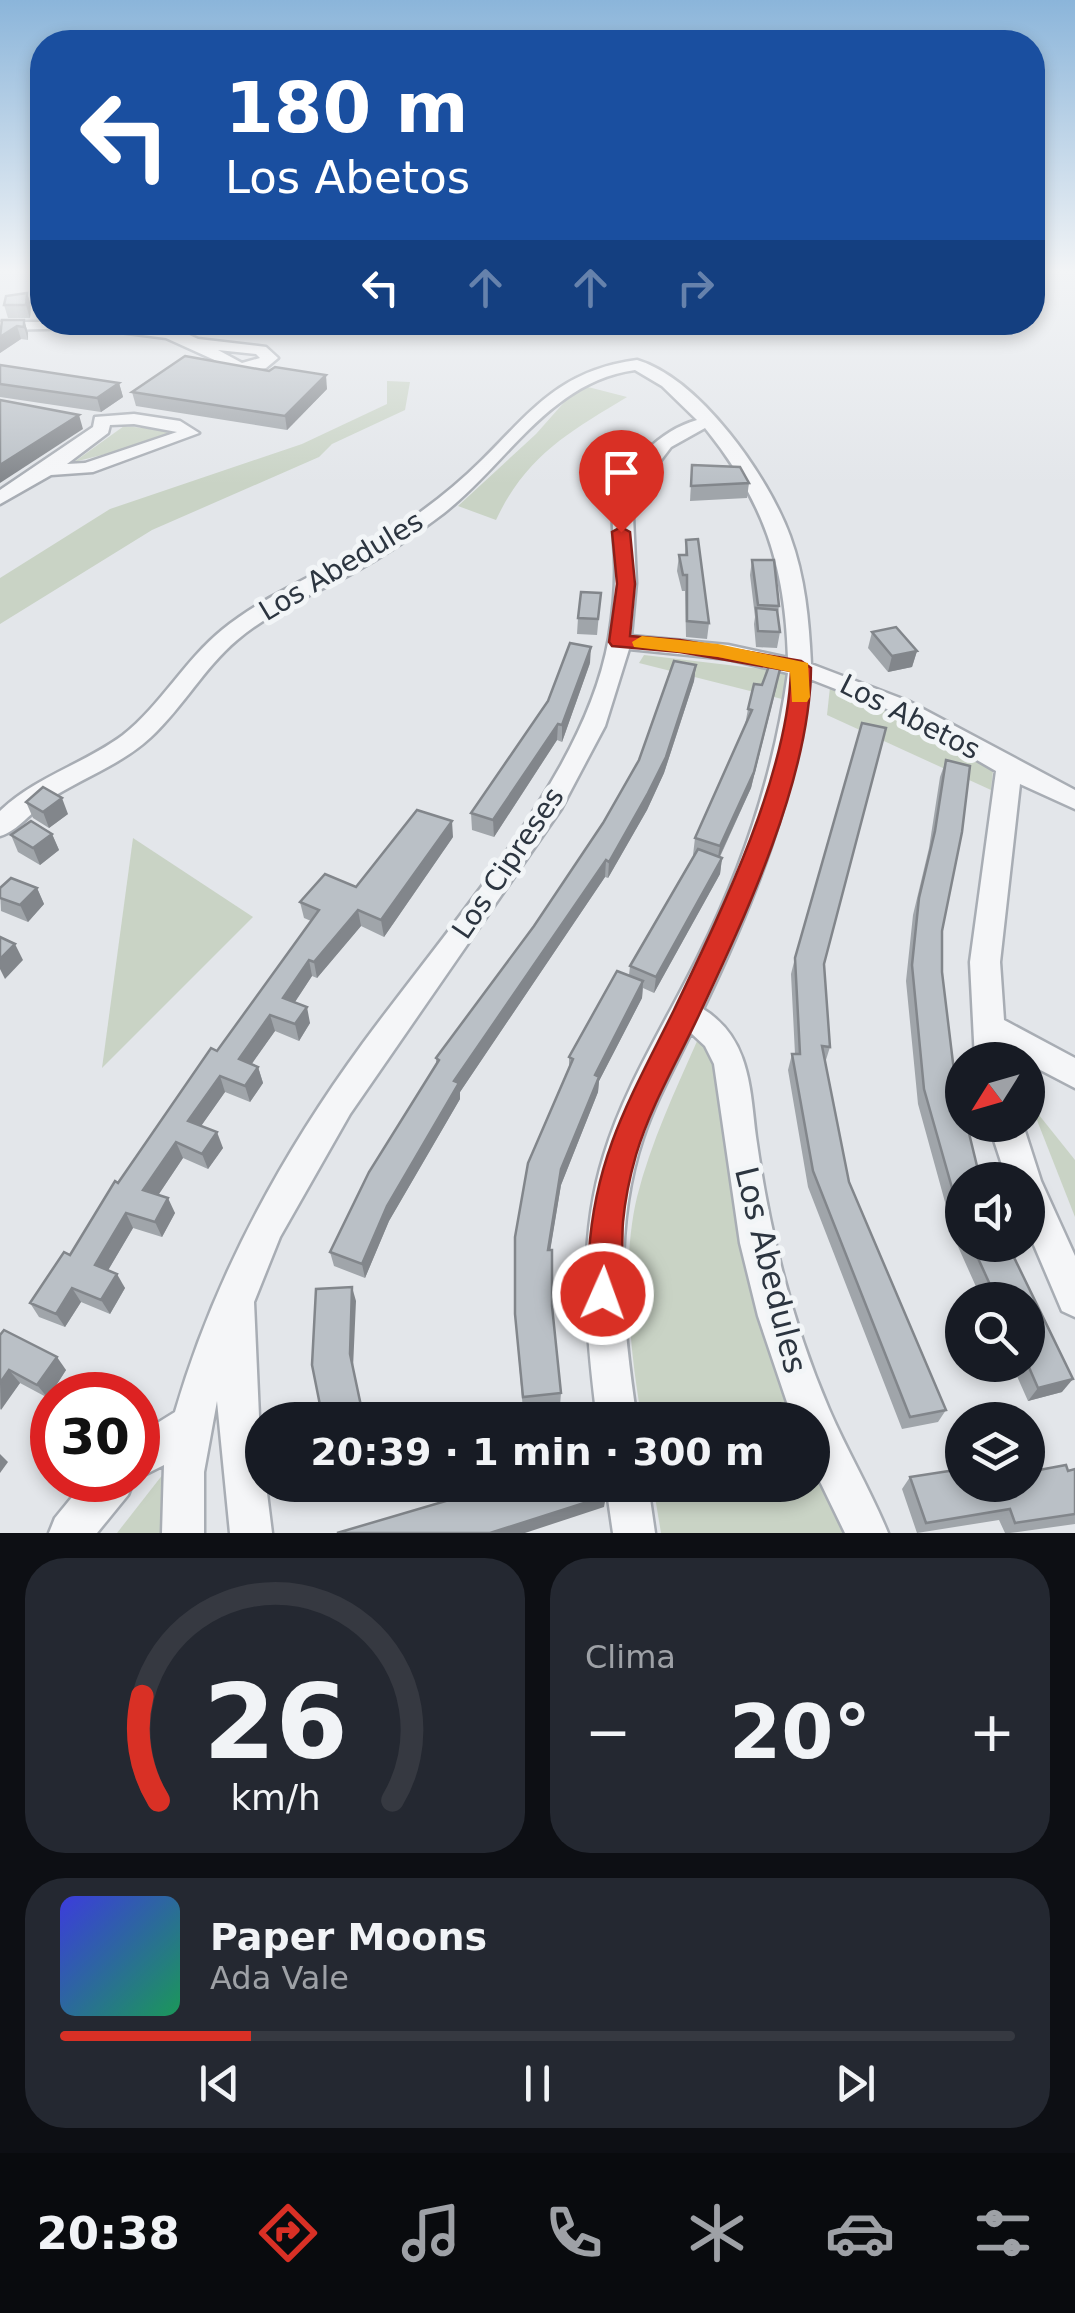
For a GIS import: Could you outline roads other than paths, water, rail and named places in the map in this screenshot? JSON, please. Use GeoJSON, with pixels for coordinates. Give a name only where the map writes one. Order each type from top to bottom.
{"type":"FeatureCollection","features":[{"type":"Feature","properties":{"kind":"street"},"geometry":{"type":"LineString","coordinates":[[191,342],[196,343]]}},
{"type":"Feature","properties":{"kind":"street","name":"Los Abedules"},"geometry":{"type":"LineString","coordinates":[[0,827],[33,798],[110,756],[142,732],[168,706],[198,664],[245,623],[374,552],[450,499],[570,383],[608,370],[641,366],[708,422],[749,474],[778,530],[796,594],[801,668],[795,728],[778,792],[747,878],[634,1117],[607,1218],[604,1308],[616,1402]]}},
{"type":"Feature","properties":{"kind":"street"},"geometry":{"type":"LineString","coordinates":[[0,498],[48,470],[102,429],[95,419],[126,418],[182,426],[190,433],[87,468],[48,470]]}},
{"type":"Feature","properties":{"kind":"street","name":"Los Cipreses"},"geometry":{"type":"LineString","coordinates":[[183,1533],[183,1476],[190,1426],[206,1365],[257,1244],[314,1145],[562,787],[595,723],[620,642],[626,584],[620,520],[624,496],[672,434],[708,422]]}},
{"type":"Feature","properties":{"kind":"street","name":"Los Abetos"},"geometry":{"type":"LineString","coordinates":[[620,642],[718,650],[801,668],[898,705],[1009,768],[1075,800]]}},
{"type":"Feature","properties":{"kind":"street"},"geometry":{"type":"LineString","coordinates":[[988,1042],[986,947],[1009,768]]}},
{"type":"Feature","properties":{"kind":"street","name":"Los Abedules"},"geometry":{"type":"LineString","coordinates":[[686,1014],[715,1034],[729,1055],[751,1203],[787,1350],[816,1426],[867,1533]]}},
{"type":"Feature","properties":{"kind":"street"},"geometry":{"type":"LineString","coordinates":[[986,1026],[1075,1074]]}},
{"type":"Feature","properties":{"kind":"street"},"geometry":{"type":"LineString","coordinates":[[1045,1230],[1075,1298]]}},
{"type":"Feature","properties":{"kind":"street","name":"Los Cipreses"},"geometry":{"type":"LineString","coordinates":[[237,1297],[237,1423],[251,1533]]}},
{"type":"Feature","properties":{"kind":"street"},"geometry":{"type":"LineString","coordinates":[[160,1444],[190,1426]]}},
{"type":"Feature","properties":{"kind":"street"},"geometry":{"type":"LineString","coordinates":[[70,1533],[95,1502]]}},
{"type":"Feature","properties":{"kind":"street"},"geometry":{"type":"LineString","coordinates":[[629,1502],[634,1533]]}}]}
